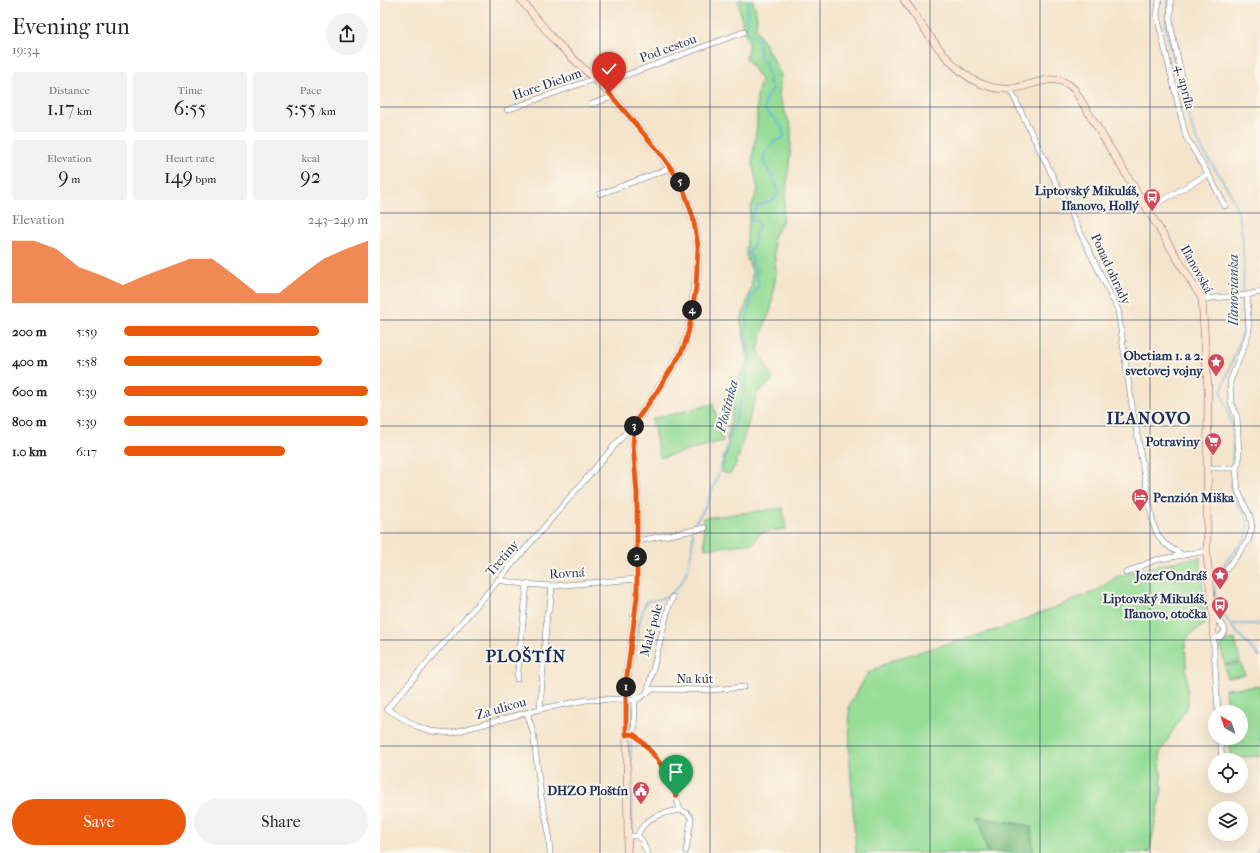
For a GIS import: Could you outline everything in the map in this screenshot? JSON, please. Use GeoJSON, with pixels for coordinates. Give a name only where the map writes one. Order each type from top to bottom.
{"type":"FeatureCollection","features":[{"type":"Feature","properties":{"kind":"street"},"geometry":{"type":"LineString","coordinates":[[521,0],[555,41],[612,97],[671,168],[682,186],[689,204],[695,224],[698,246],[696,287],[689,329],[684,348],[656,393],[635,422],[633,437],[637,494],[637,597],[626,683],[630,701],[632,836],[627,853]]}},
{"type":"Feature","properties":{"kind":"street","name":"Iľanovská"},"geometry":{"type":"LineString","coordinates":[[904,0],[944,54],[962,73],[976,82],[989,87],[1010,89],[1049,79],[1057,79],[1070,84],[1080,97],[1202,299],[1208,379],[1207,551],[1214,576],[1213,634]]}},
{"type":"Feature","properties":{"kind":"street","name":"4. apríla"},"geometry":{"type":"LineString","coordinates":[[1159,0],[1157,16],[1186,94]]}},
{"type":"Feature","properties":{"kind":"street","name":"4. apríla"},"geometry":{"type":"LineString","coordinates":[[1171,0],[1170,20],[1173,57],[1186,137],[1225,206]]}},
{"type":"Feature","properties":{"kind":"street","name":"Pod cestou"},"geometry":{"type":"LineString","coordinates":[[597,82],[744,32]]}},
{"type":"Feature","properties":{"kind":"street","name":"Hore Dielom"},"geometry":{"type":"LineString","coordinates":[[506,110],[597,82]]}},
{"type":"Feature","properties":{"kind":"street","name":"Ponad ohrady"},"geometry":{"type":"LineString","coordinates":[[1010,89],[1118,310],[1132,406],[1153,524],[1156,533],[1162,542],[1168,548],[1183,555]]}},
{"type":"Feature","properties":{"kind":"street"},"geometry":{"type":"LineString","coordinates":[[592,104],[612,97]]}},
{"type":"Feature","properties":{"kind":"street"},"geometry":{"type":"LineString","coordinates":[[600,194],[671,168]]}},
{"type":"Feature","properties":{"kind":"street"},"geometry":{"type":"LineString","coordinates":[[1148,209],[1208,174]]}},
{"type":"Feature","properties":{"kind":"street"},"geometry":{"type":"LineString","coordinates":[[1202,299],[1244,296],[1260,292]]}},
{"type":"Feature","properties":{"kind":"street"},"geometry":{"type":"LineString","coordinates":[[1208,468],[1233,468],[1239,462],[1237,417],[1231,402],[1230,382],[1249,331],[1244,296]]}},
{"type":"Feature","properties":{"kind":"street","name":"Tretiny"},"geometry":{"type":"LineString","coordinates":[[387,709],[635,422]]}},
{"type":"Feature","properties":{"kind":"street"},"geometry":{"type":"LineString","coordinates":[[1214,576],[1223,574],[1246,544],[1252,528],[1250,516],[1238,491],[1233,468]]}},
{"type":"Feature","properties":{"kind":"street"},"geometry":{"type":"LineString","coordinates":[[637,541],[705,528]]}},
{"type":"Feature","properties":{"kind":"street"},"geometry":{"type":"LineString","coordinates":[[1126,573],[1155,560],[1207,551]]}},
{"type":"Feature","properties":{"kind":"street","name":"Rovná"},"geometry":{"type":"LineString","coordinates":[[498,580],[552,586],[637,579]]}},
{"type":"Feature","properties":{"kind":"street"},"geometry":{"type":"LineString","coordinates":[[517,679],[526,584]]}},
{"type":"Feature","properties":{"kind":"street"},"geometry":{"type":"LineString","coordinates":[[540,709],[547,614],[550,608],[552,586]]}},
{"type":"Feature","properties":{"kind":"street","name":"Malé pole"},"geometry":{"type":"LineString","coordinates":[[647,693],[668,605],[673,597]]}},
{"type":"Feature","properties":{"kind":"street"},"geometry":{"type":"LineString","coordinates":[[1213,615],[1225,630],[1220,637],[1216,637],[1213,634]]}},
{"type":"Feature","properties":{"kind":"street"},"geometry":{"type":"LineString","coordinates":[[1213,634],[1218,705]]}},
{"type":"Feature","properties":{"kind":"street","name":"Na kút"},"geometry":{"type":"LineString","coordinates":[[630,701],[642,697],[650,690],[655,689],[712,690],[744,687]]}},
{"type":"Feature","properties":{"kind":"street","name":"Za ulicou"},"geometry":{"type":"LineString","coordinates":[[387,709],[416,726],[431,731],[451,733],[540,709],[586,700],[630,701]]}},
{"type":"Feature","properties":{"kind":"street"},"geometry":{"type":"LineString","coordinates":[[630,701],[631,735]]}},
{"type":"Feature","properties":{"kind":"street"},"geometry":{"type":"LineString","coordinates":[[528,713],[528,719],[533,732],[540,788],[548,828],[550,853]]}},
{"type":"Feature","properties":{"kind":"street"},"geometry":{"type":"LineString","coordinates":[[631,735],[646,745],[660,762],[671,782],[680,810]]}},
{"type":"Feature","properties":{"kind":"street"},"geometry":{"type":"LineString","coordinates":[[632,836],[649,819],[664,813],[680,810],[691,816],[692,820],[686,851]]}},
{"type":"Feature","properties":{"kind":"street"},"geometry":{"type":"LineString","coordinates":[[632,836],[642,840],[647,853]]}},
{"type":"Feature","properties":{"kind":"green space"},"geometry":{"type":"Polygon","coordinates":[[[738,0],[753,0],[757,18],[756,28],[781,75],[779,97],[791,127],[791,145],[782,223],[773,237],[776,272],[771,309],[764,326],[758,350],[773,380],[757,394],[736,464],[730,474],[721,472],[729,445],[727,438],[739,377],[748,360],[741,321],[752,285],[752,270],[746,256],[747,234],[751,207],[758,190],[752,162],[757,125],[757,97],[761,80],[746,58],[749,43],[743,28],[738,0]]]}},
{"type":"Feature","properties":{"kind":"green space"},"geometry":{"type":"Polygon","coordinates":[[[713,404],[723,441],[660,458],[652,419],[713,404]]]}},
{"type":"Feature","properties":{"kind":"green space"},"geometry":{"type":"Polygon","coordinates":[[[783,508],[786,529],[760,533],[753,543],[705,549],[703,518],[783,508]]]}},
{"type":"Feature","properties":{"kind":"green space"},"geometry":{"type":"Polygon","coordinates":[[[1200,558],[1206,617],[1204,618],[1205,624],[1185,640],[1188,705],[1160,753],[1162,789],[1149,853],[1033,853],[1031,826],[977,817],[988,853],[856,853],[850,764],[849,706],[868,673],[895,659],[1006,627],[1096,591],[1118,576],[1181,560],[1200,558]]]}},
{"type":"Feature","properties":{"kind":"green space"},"geometry":{"type":"Polygon","coordinates":[[[1235,639],[1240,661],[1225,665],[1220,642],[1235,639]]]}},
{"type":"Feature","properties":{"kind":"green space"},"geometry":{"type":"Polygon","coordinates":[[[1241,663],[1245,675],[1227,678],[1225,666],[1241,663]]]}},
{"type":"Feature","properties":{"kind":"green space"},"geometry":{"type":"Polygon","coordinates":[[[1260,686],[1260,756],[1248,757],[1248,753],[1230,753],[1229,745],[1248,745],[1248,705],[1226,705],[1225,689],[1260,686]]]}},
{"type":"Feature","properties":{"kind":"green space"},"geometry":{"type":"Polygon","coordinates":[[[977,817],[1031,826],[1033,853],[988,853],[977,817]]]}},
{"type":"Feature","properties":{"kind":"waterway","name":"Ploštínka"},"geometry":{"type":"LineString","coordinates":[[693,528],[705,508],[719,473],[744,389],[750,358],[746,340],[746,325],[752,297],[759,284],[758,278],[755,275],[758,271],[751,264],[753,261],[748,253],[755,242],[755,234],[759,227],[757,221],[751,220],[757,206],[772,201],[779,193],[764,159],[766,150],[776,141],[784,138],[782,129],[778,122],[765,111],[765,99],[773,89],[768,79],[771,78],[766,70],[767,66],[760,56],[759,42],[746,30],[748,0]]}},
{"type":"Feature","properties":{"kind":"waterway","name":"Iľanovianka"},"geometry":{"type":"LineString","coordinates":[[1168,0],[1166,24],[1167,33],[1191,125],[1203,151],[1235,203],[1243,241],[1243,293]]}},
{"type":"Feature","properties":{"kind":"waterway","name":"Iľanovianka"},"geometry":{"type":"LineString","coordinates":[[1243,297],[1244,330],[1221,391],[1233,427],[1231,489],[1237,504],[1247,519],[1247,534],[1245,540],[1225,563],[1215,583],[1219,607],[1234,629],[1260,657]]}},
{"type":"Feature","properties":{"kind":"waterway","name":"Ploštínka"},"geometry":{"type":"LineString","coordinates":[[631,698],[630,690],[634,648],[644,608],[647,601],[660,599],[670,594],[678,587],[684,578],[691,556],[693,532]]}},
{"type":"Feature","properties":{"kind":"waterway"},"geometry":{"type":"LineString","coordinates":[[1231,624],[1260,624]]}},
{"type":"Feature","properties":{"kind":"waterway","name":"Ploštínka"},"geometry":{"type":"LineString","coordinates":[[631,701],[631,767]]}},
{"type":"Feature","properties":{"kind":"waterway","name":"Ploštínka"},"geometry":{"type":"LineString","coordinates":[[631,791],[633,839],[631,849]]}},
{"type":"Feature","properties":{"kind":"waterway","name":"Iľanovianka"},"geometry":{"type":"LineString","coordinates":[[1256,853],[1260,843]]}},
{"type":"Feature","properties":{"kind":"place","name":"Liptovský Mikuláš, Iľanovo, Hollý"},"geometry":{"type":"Point","coordinates":[1152,212]}},
{"type":"Feature","properties":{"kind":"place","name":"Obetiam 1. a 2. svetovej vojny"},"geometry":{"type":"Point","coordinates":[1216,377]}},
{"type":"Feature","properties":{"kind":"place","name":"Potraviny"},"geometry":{"type":"Point","coordinates":[1213,456]}},
{"type":"Feature","properties":{"kind":"place","name":"Penzión Miška"},"geometry":{"type":"Point","coordinates":[1140,512]}},
{"type":"Feature","properties":{"kind":"place","name":"Jozef Ondráš"},"geometry":{"type":"Point","coordinates":[1220,590]}},
{"type":"Feature","properties":{"kind":"place","name":"Liptovský Mikuláš, Iľanovo, otočka"},"geometry":{"type":"Point","coordinates":[1220,620]}},
{"type":"Feature","properties":{"kind":"place","name":"DHZO Ploštín"},"geometry":{"type":"Point","coordinates":[641,805]}},
{"type":"Feature","properties":{"kind":"district","name":"IĽANOVO"},"geometry":{"type":"Point","coordinates":[1149,418]}},
{"type":"Feature","properties":{"kind":"district","name":"PLOŠTÍN"},"geometry":{"type":"Point","coordinates":[526,656]}},
{"type":"Feature","properties":{"kind":"route"},"geometry":{"type":"LineString","coordinates":[[609,93],[660,153],[677,177],[683,188],[693,217],[698,246],[696,287],[689,329],[684,348],[648,406],[635,422],[633,444],[637,494],[637,597],[626,683],[626,735],[633,734],[637,737],[646,745],[660,762],[671,782],[676,796]]}}]}
